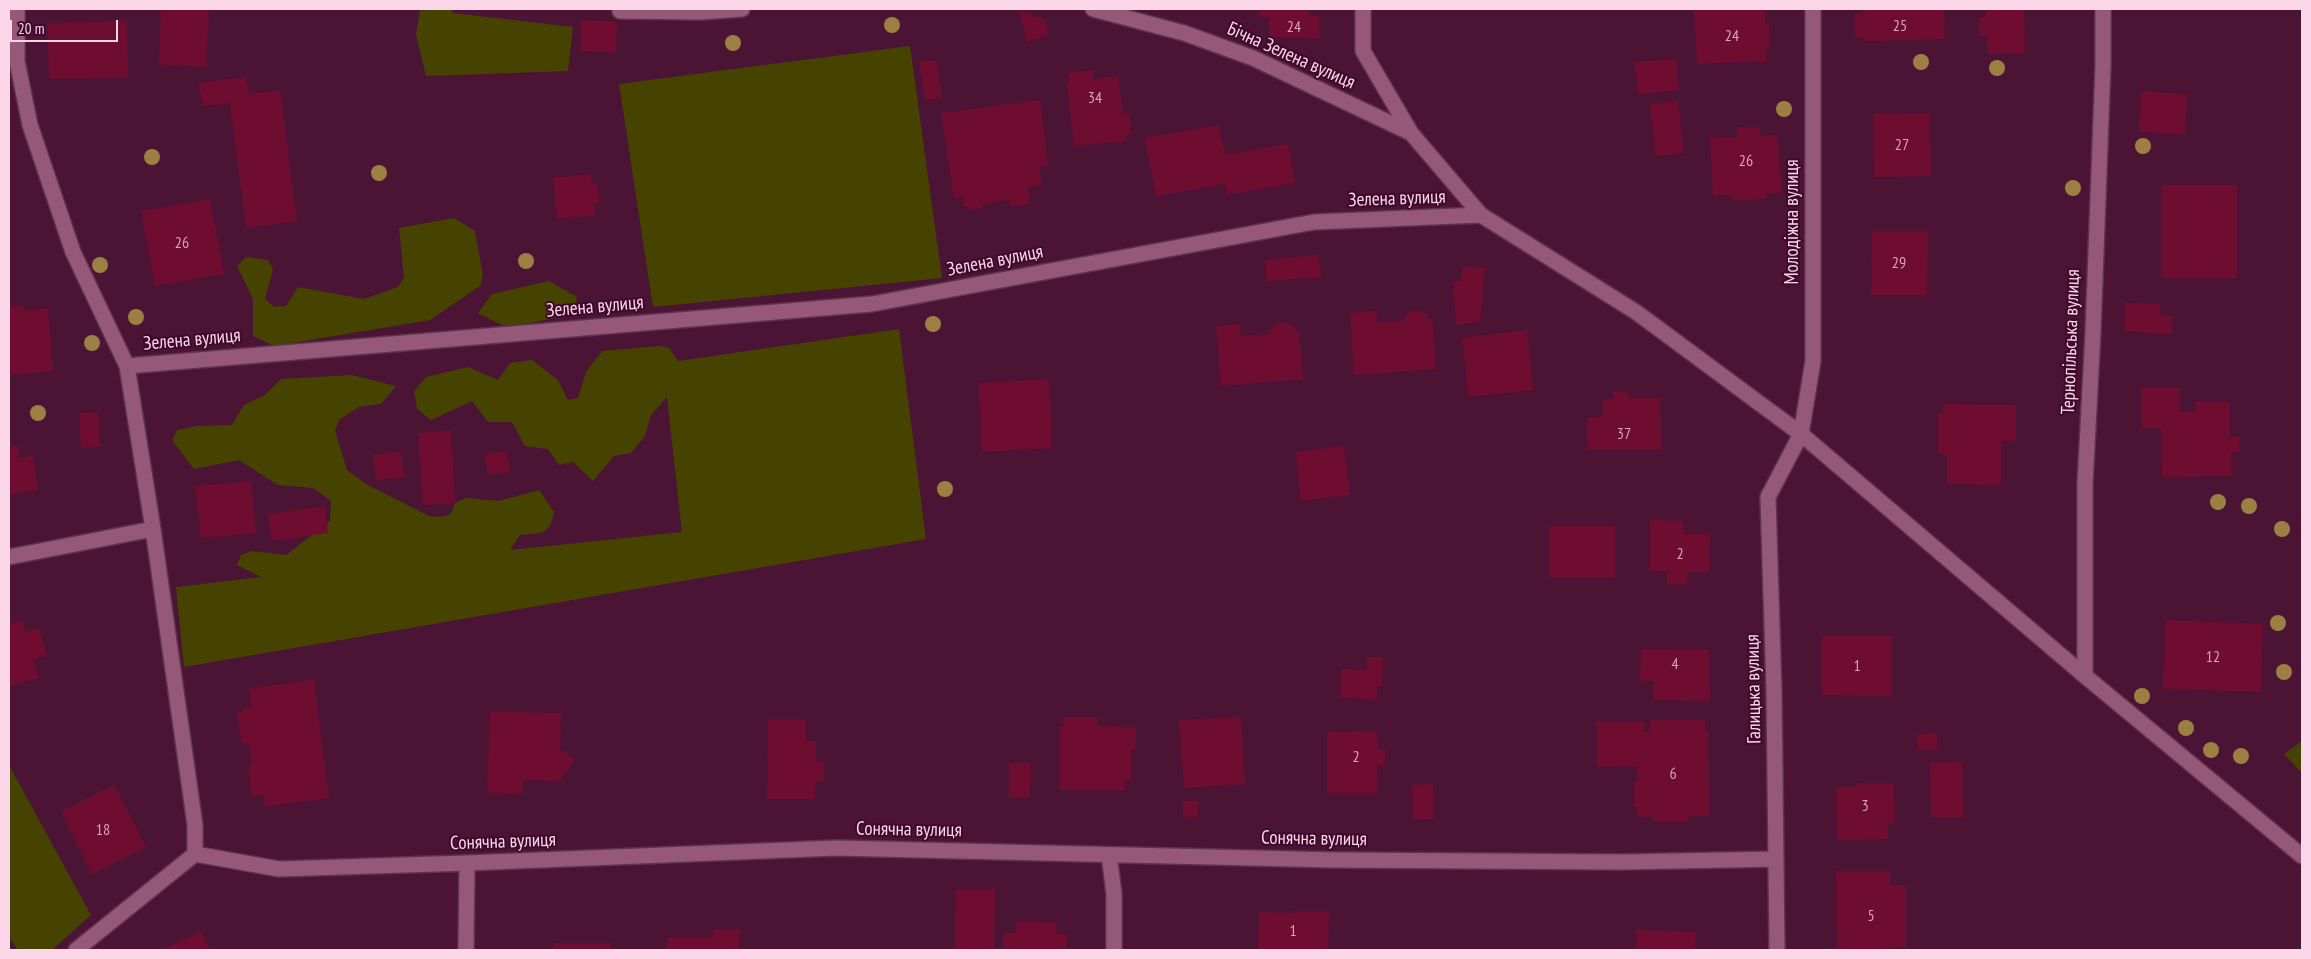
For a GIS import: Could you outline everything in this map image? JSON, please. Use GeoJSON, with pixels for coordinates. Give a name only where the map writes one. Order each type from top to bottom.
{"type":"FeatureCollection","features":[{"type":"Feature","properties":{"kind":"street","name":"Зелена вулиця"},"geometry":{"type":"LineString","coordinates":[[17,9],[17,61],[30,125],[73,252],[127,366],[153,528],[195,825],[195,854]]}},
{"type":"Feature","properties":{"kind":"street"},"geometry":{"type":"LineString","coordinates":[[620,11],[701,12],[742,9]]}},
{"type":"Feature","properties":{"kind":"street","name":"Бічна Зелена вулиця"},"geometry":{"type":"LineString","coordinates":[[1094,9],[1184,33],[1253,58],[1411,133]]}},
{"type":"Feature","properties":{"kind":"street"},"geometry":{"type":"LineString","coordinates":[[1363,9],[1363,51],[1411,133],[1481,216],[1636,312],[1802,434],[2085,676],[2302,856]]}},
{"type":"Feature","properties":{"kind":"street","name":"Молодіжна вулиця"},"geometry":{"type":"LineString","coordinates":[[1802,434],[1813,360],[1813,9]]}},
{"type":"Feature","properties":{"kind":"street","name":"Тернопільська вулиця"},"geometry":{"type":"LineString","coordinates":[[2085,676],[2084,484],[2093,332],[2103,65],[2103,9]]}},
{"type":"Feature","properties":{"kind":"street","name":"Зелена вулиця"},"geometry":{"type":"LineString","coordinates":[[127,366],[872,304],[1314,222],[1481,216]]}},
{"type":"Feature","properties":{"kind":"street","name":"Галицька вулиця"},"geometry":{"type":"LineString","coordinates":[[1777,950],[1774,692],[1768,497],[1802,434]]}},
{"type":"Feature","properties":{"kind":"street"},"geometry":{"type":"LineString","coordinates":[[9,557],[153,528]]}},
{"type":"Feature","properties":{"kind":"street","name":"Сонячна вулиця"},"geometry":{"type":"LineString","coordinates":[[195,854],[279,869],[836,848],[1335,860],[1622,862],[1776,859]]}},
{"type":"Feature","properties":{"kind":"street"},"geometry":{"type":"LineString","coordinates":[[76,950],[195,854]]}},
{"type":"Feature","properties":{"kind":"street"},"geometry":{"type":"LineString","coordinates":[[1109,855],[1114,894],[1114,950]]}},
{"type":"Feature","properties":{"kind":"street"},"geometry":{"type":"LineString","coordinates":[[466,950],[467,863]]}},
{"type":"Feature","properties":{"kind":"shaded area"},"geometry":{"type":"Polygon","coordinates":[[[420,9],[451,9],[453,13],[573,27],[568,71],[426,76],[416,35],[420,9]]]}},
{"type":"Feature","properties":{"kind":"shaded area"},"geometry":{"type":"Polygon","coordinates":[[[910,46],[942,278],[653,307],[619,84],[910,46]]]}},
{"type":"Feature","properties":{"kind":"shaded area"},"geometry":{"type":"Polygon","coordinates":[[[454,218],[475,231],[483,275],[480,286],[430,320],[274,346],[253,336],[253,299],[237,266],[246,257],[268,260],[273,269],[265,299],[274,307],[286,306],[298,287],[364,299],[398,287],[404,278],[399,228],[454,218]]]}},
{"type":"Feature","properties":{"kind":"shaded area"},"geometry":{"type":"Polygon","coordinates":[[[549,281],[577,297],[575,308],[554,318],[508,328],[478,313],[492,294],[549,281]]]}},
{"type":"Feature","properties":{"kind":"shaded area"},"geometry":{"type":"Polygon","coordinates":[[[899,329],[926,539],[184,667],[176,587],[261,577],[237,565],[241,555],[252,551],[286,555],[330,521],[331,501],[313,488],[278,485],[239,460],[194,469],[172,440],[177,430],[197,426],[232,425],[244,405],[265,395],[281,379],[352,375],[396,386],[381,404],[359,407],[339,420],[335,431],[347,470],[366,484],[429,516],[441,517],[451,514],[455,503],[466,498],[499,501],[539,490],[554,512],[550,525],[544,532],[520,535],[510,550],[682,532],[667,397],[651,415],[645,436],[631,453],[614,456],[593,481],[573,462],[559,465],[548,449],[525,446],[512,422],[488,422],[472,401],[431,420],[417,409],[414,391],[426,377],[468,367],[498,380],[510,363],[532,360],[558,380],[568,400],[578,398],[586,372],[602,351],[659,346],[669,348],[678,361],[899,329]]]}},
{"type":"Feature","properties":{"kind":"shaded area"},"geometry":{"type":"Polygon","coordinates":[[[2302,741],[2302,773],[2284,754],[2302,741]]]}},
{"type":"Feature","properties":{"kind":"shaded area"},"geometry":{"type":"Polygon","coordinates":[[[9,765],[91,915],[52,950],[18,950],[9,937],[9,765]]]}},
{"type":"Feature","properties":{"kind":"building"},"geometry":{"type":"Polygon","coordinates":[[[161,9],[209,9],[206,67],[159,65],[161,9]]]}},
{"type":"Feature","properties":{"kind":"building"},"geometry":{"type":"Polygon","coordinates":[[[1259,9],[1308,9],[1308,16],[1319,16],[1319,38],[1269,37],[1269,17],[1259,17],[1259,9]]]}},
{"type":"Feature","properties":{"kind":"building"},"geometry":{"type":"Polygon","coordinates":[[[1694,9],[1765,9],[1765,24],[1769,23],[1770,48],[1766,48],[1767,61],[1697,64],[1694,9]]]}},
{"type":"Feature","properties":{"kind":"building"},"geometry":{"type":"Polygon","coordinates":[[[1863,9],[1944,9],[1945,39],[1864,41],[1864,37],[1855,38],[1854,14],[1863,14],[1863,9]]]}},
{"type":"Feature","properties":{"kind":"building"},"geometry":{"type":"Polygon","coordinates":[[[1986,9],[2024,9],[2025,53],[1988,54],[1987,36],[1980,36],[1979,18],[1986,18],[1986,9]]]}},
{"type":"Feature","properties":{"kind":"building"},"geometry":{"type":"Polygon","coordinates":[[[1019,10],[1046,20],[1048,36],[1027,42],[1019,10]]]}},
{"type":"Feature","properties":{"kind":"building"},"geometry":{"type":"Polygon","coordinates":[[[581,20],[617,22],[616,53],[580,51],[581,20]]]}},
{"type":"Feature","properties":{"kind":"building"},"geometry":{"type":"Polygon","coordinates":[[[127,21],[128,78],[49,79],[47,23],[127,21]]]}},
{"type":"Feature","properties":{"kind":"building"},"geometry":{"type":"Polygon","coordinates":[[[1676,59],[1679,90],[1638,94],[1635,62],[1676,59]]]}},
{"type":"Feature","properties":{"kind":"building"},"geometry":{"type":"Polygon","coordinates":[[[936,60],[942,98],[925,100],[919,62],[936,60]]]}},
{"type":"Feature","properties":{"kind":"building"},"geometry":{"type":"Polygon","coordinates":[[[1093,70],[1094,79],[1118,76],[1123,115],[1129,114],[1131,133],[1125,134],[1126,141],[1074,146],[1067,82],[1069,82],[1068,73],[1093,70]]]}},
{"type":"Feature","properties":{"kind":"building"},"geometry":{"type":"Polygon","coordinates":[[[246,77],[249,94],[280,90],[297,221],[246,228],[230,103],[203,106],[199,83],[246,77]]]}},
{"type":"Feature","properties":{"kind":"building"},"geometry":{"type":"Polygon","coordinates":[[[2141,91],[2187,94],[2185,134],[2139,132],[2141,91]]]}},
{"type":"Feature","properties":{"kind":"building"},"geometry":{"type":"Polygon","coordinates":[[[1040,100],[1048,165],[1039,167],[1042,185],[1028,187],[1030,204],[1010,206],[1009,200],[982,204],[982,208],[968,210],[968,206],[964,207],[963,197],[954,198],[941,113],[1040,100]]]}},
{"type":"Feature","properties":{"kind":"building"},"geometry":{"type":"Polygon","coordinates":[[[1678,101],[1684,153],[1656,156],[1650,104],[1678,101]]]}},
{"type":"Feature","properties":{"kind":"building"},"geometry":{"type":"Polygon","coordinates":[[[1929,113],[1931,176],[1874,177],[1873,114],[1929,113]]]}},
{"type":"Feature","properties":{"kind":"building"},"geometry":{"type":"Polygon","coordinates":[[[1219,125],[1225,155],[1288,144],[1295,183],[1227,195],[1225,184],[1156,196],[1145,138],[1219,125]]]}},
{"type":"Feature","properties":{"kind":"building"},"geometry":{"type":"Polygon","coordinates":[[[1737,127],[1760,127],[1760,136],[1777,135],[1782,193],[1766,194],[1766,199],[1733,200],[1732,195],[1713,195],[1710,138],[1737,137],[1737,127]]]}},
{"type":"Feature","properties":{"kind":"building"},"geometry":{"type":"Polygon","coordinates":[[[591,174],[592,184],[597,184],[600,203],[594,203],[595,215],[557,219],[553,178],[591,174]]]}},
{"type":"Feature","properties":{"kind":"building"},"geometry":{"type":"Polygon","coordinates":[[[2161,185],[2237,185],[2237,278],[2161,278],[2161,185]]]}},
{"type":"Feature","properties":{"kind":"building"},"geometry":{"type":"Polygon","coordinates":[[[210,199],[224,274],[155,286],[141,211],[210,199]]]}},
{"type":"Feature","properties":{"kind":"building"},"geometry":{"type":"Polygon","coordinates":[[[1872,231],[1928,231],[1927,295],[1871,295],[1872,231]]]}},
{"type":"Feature","properties":{"kind":"building"},"geometry":{"type":"Polygon","coordinates":[[[1318,255],[1321,277],[1267,281],[1265,260],[1318,255]]]}},
{"type":"Feature","properties":{"kind":"building"},"geometry":{"type":"Polygon","coordinates":[[[1463,266],[1485,268],[1480,322],[1456,325],[1453,283],[1461,280],[1463,266]]]}},
{"type":"Feature","properties":{"kind":"building"},"geometry":{"type":"Polygon","coordinates":[[[2125,303],[2160,304],[2160,315],[2172,316],[2172,334],[2124,331],[2125,303]]]}},
{"type":"Feature","properties":{"kind":"building"},"geometry":{"type":"Polygon","coordinates":[[[23,305],[24,311],[48,308],[53,371],[9,375],[9,306],[23,305]]]}},
{"type":"Feature","properties":{"kind":"building"},"geometry":{"type":"Polygon","coordinates":[[[1415,310],[1427,314],[1429,319],[1432,319],[1436,369],[1354,375],[1350,313],[1376,311],[1377,323],[1403,321],[1405,316],[1415,310]]]}},
{"type":"Feature","properties":{"kind":"building"},"geometry":{"type":"Polygon","coordinates":[[[1282,322],[1293,326],[1296,331],[1299,331],[1303,379],[1221,386],[1216,326],[1240,324],[1241,336],[1269,334],[1272,328],[1282,322]]]}},
{"type":"Feature","properties":{"kind":"building"},"geometry":{"type":"Polygon","coordinates":[[[1527,330],[1533,390],[1469,397],[1462,338],[1527,330]]]}},
{"type":"Feature","properties":{"kind":"building"},"geometry":{"type":"Polygon","coordinates":[[[1049,379],[1052,448],[982,452],[979,383],[1049,379]]]}},
{"type":"Feature","properties":{"kind":"building"},"geometry":{"type":"Polygon","coordinates":[[[2141,388],[2180,388],[2180,412],[2195,412],[2195,402],[2230,402],[2230,437],[2239,436],[2239,452],[2231,452],[2231,476],[2162,477],[2161,428],[2142,428],[2141,388]]]}},
{"type":"Feature","properties":{"kind":"building"},"geometry":{"type":"Polygon","coordinates":[[[1613,392],[1628,392],[1628,398],[1660,398],[1661,450],[1588,450],[1587,418],[1603,417],[1602,399],[1613,399],[1613,392]]]}},
{"type":"Feature","properties":{"kind":"building"},"geometry":{"type":"Polygon","coordinates":[[[1943,404],[2016,405],[2016,441],[2001,441],[2001,485],[1947,484],[1947,454],[1938,454],[1938,414],[1943,414],[1943,404]]]}},
{"type":"Feature","properties":{"kind":"building"},"geometry":{"type":"Polygon","coordinates":[[[98,412],[100,447],[81,448],[79,413],[98,412]]]}},
{"type":"Feature","properties":{"kind":"building"},"geometry":{"type":"Polygon","coordinates":[[[451,431],[455,503],[423,505],[418,433],[451,431]]]}},
{"type":"Feature","properties":{"kind":"building"},"geometry":{"type":"Polygon","coordinates":[[[18,446],[19,458],[33,456],[38,490],[9,495],[9,447],[18,446]]]}},
{"type":"Feature","properties":{"kind":"building"},"geometry":{"type":"Polygon","coordinates":[[[1344,446],[1350,495],[1301,501],[1296,452],[1344,446]]]}},
{"type":"Feature","properties":{"kind":"building"},"geometry":{"type":"Polygon","coordinates":[[[401,451],[404,477],[376,480],[373,455],[401,451]]]}},
{"type":"Feature","properties":{"kind":"building"},"geometry":{"type":"Polygon","coordinates":[[[506,451],[510,472],[488,475],[485,454],[506,451]]]}},
{"type":"Feature","properties":{"kind":"building"},"geometry":{"type":"Polygon","coordinates":[[[251,481],[256,533],[201,538],[195,486],[251,481]]]}},
{"type":"Feature","properties":{"kind":"building"},"geometry":{"type":"Polygon","coordinates":[[[325,506],[328,533],[272,541],[268,514],[325,506]]]}},
{"type":"Feature","properties":{"kind":"building"},"geometry":{"type":"Polygon","coordinates":[[[1650,520],[1683,521],[1683,534],[1710,534],[1709,572],[1688,572],[1687,584],[1667,584],[1667,571],[1650,571],[1650,520]]]}},
{"type":"Feature","properties":{"kind":"building"},"geometry":{"type":"Polygon","coordinates":[[[1550,526],[1615,526],[1615,578],[1550,578],[1550,526]]]}},
{"type":"Feature","properties":{"kind":"building"},"geometry":{"type":"Polygon","coordinates":[[[22,620],[26,632],[39,628],[47,656],[34,660],[39,678],[9,686],[9,624],[22,620]]]}},
{"type":"Feature","properties":{"kind":"building"},"geometry":{"type":"Polygon","coordinates":[[[2166,620],[2263,624],[2261,692],[2163,689],[2166,620]]]}},
{"type":"Feature","properties":{"kind":"building"},"geometry":{"type":"Polygon","coordinates":[[[1822,636],[1892,636],[1892,696],[1822,695],[1822,636]]]}},
{"type":"Feature","properties":{"kind":"building"},"geometry":{"type":"Polygon","coordinates":[[[1641,649],[1709,650],[1710,701],[1653,700],[1654,681],[1640,681],[1641,649]]]}},
{"type":"Feature","properties":{"kind":"building"},"geometry":{"type":"Polygon","coordinates":[[[1367,657],[1383,657],[1382,686],[1377,686],[1377,699],[1340,698],[1341,669],[1367,670],[1367,657]]]}},
{"type":"Feature","properties":{"kind":"building"},"geometry":{"type":"Polygon","coordinates":[[[314,680],[329,798],[265,806],[264,794],[252,796],[248,766],[252,765],[249,743],[242,744],[237,713],[243,712],[243,707],[252,706],[249,688],[314,680]]]}},
{"type":"Feature","properties":{"kind":"building"},"geometry":{"type":"Polygon","coordinates":[[[490,712],[561,713],[560,749],[575,760],[560,781],[523,780],[522,794],[487,793],[490,712]]]}},
{"type":"Feature","properties":{"kind":"building"},"geometry":{"type":"Polygon","coordinates":[[[1063,717],[1098,717],[1098,726],[1136,727],[1136,749],[1131,749],[1131,780],[1125,780],[1125,790],[1060,790],[1060,726],[1064,726],[1063,717]]]}},
{"type":"Feature","properties":{"kind":"building"},"geometry":{"type":"Polygon","coordinates":[[[1241,717],[1245,784],[1184,788],[1179,720],[1241,717]]]}},
{"type":"Feature","properties":{"kind":"building"},"geometry":{"type":"Polygon","coordinates":[[[768,719],[806,719],[806,741],[816,741],[816,762],[824,762],[824,782],[815,781],[815,799],[767,799],[768,719]]]}},
{"type":"Feature","properties":{"kind":"building"},"geometry":{"type":"Polygon","coordinates":[[[1650,720],[1705,720],[1705,732],[1708,732],[1709,816],[1689,816],[1689,821],[1653,821],[1653,816],[1638,817],[1638,807],[1634,807],[1634,782],[1638,782],[1638,766],[1597,767],[1597,722],[1644,722],[1644,732],[1650,732],[1650,720]]]}},
{"type":"Feature","properties":{"kind":"building"},"geometry":{"type":"Polygon","coordinates":[[[1377,731],[1378,749],[1385,749],[1385,765],[1377,765],[1378,793],[1327,793],[1327,732],[1377,731]]]}},
{"type":"Feature","properties":{"kind":"building"},"geometry":{"type":"Polygon","coordinates":[[[1937,733],[1937,750],[1918,750],[1918,734],[1937,733]]]}},
{"type":"Feature","properties":{"kind":"building"},"geometry":{"type":"Polygon","coordinates":[[[1962,762],[1963,818],[1931,818],[1930,763],[1962,762]]]}},
{"type":"Feature","properties":{"kind":"building"},"geometry":{"type":"Polygon","coordinates":[[[1009,763],[1031,763],[1030,798],[1009,797],[1009,763]]]}},
{"type":"Feature","properties":{"kind":"building"},"geometry":{"type":"Polygon","coordinates":[[[1857,783],[1894,783],[1895,824],[1888,824],[1888,839],[1837,840],[1836,787],[1858,787],[1857,783]]]}},
{"type":"Feature","properties":{"kind":"building"},"geometry":{"type":"Polygon","coordinates":[[[1433,784],[1434,819],[1413,820],[1412,785],[1433,784]]]}},
{"type":"Feature","properties":{"kind":"building"},"geometry":{"type":"Polygon","coordinates":[[[114,785],[146,847],[92,874],[61,812],[114,785]]]}},
{"type":"Feature","properties":{"kind":"building"},"geometry":{"type":"Polygon","coordinates":[[[1183,801],[1199,801],[1198,817],[1183,817],[1183,801]]]}},
{"type":"Feature","properties":{"kind":"building"},"geometry":{"type":"Polygon","coordinates":[[[1836,871],[1890,871],[1890,885],[1906,885],[1906,948],[1890,948],[1890,950],[1837,950],[1836,871]]]}},
{"type":"Feature","properties":{"kind":"building"},"geometry":{"type":"Polygon","coordinates":[[[956,890],[995,890],[994,950],[955,950],[956,890]]]}},
{"type":"Feature","properties":{"kind":"building"},"geometry":{"type":"Polygon","coordinates":[[[1292,911],[1329,911],[1328,950],[1258,949],[1259,912],[1292,913],[1292,911]]]}},
{"type":"Feature","properties":{"kind":"building"},"geometry":{"type":"Polygon","coordinates":[[[1017,921],[1057,923],[1056,934],[1067,934],[1066,950],[1003,950],[1004,933],[1016,933],[1017,921]]]}},
{"type":"Feature","properties":{"kind":"building"},"geometry":{"type":"Polygon","coordinates":[[[713,930],[739,930],[739,950],[667,950],[667,938],[714,938],[713,930]]]}},
{"type":"Feature","properties":{"kind":"building"},"geometry":{"type":"Polygon","coordinates":[[[1637,930],[1696,932],[1695,950],[1636,950],[1637,930]]]}},
{"type":"Feature","properties":{"kind":"building"},"geometry":{"type":"Polygon","coordinates":[[[201,931],[210,950],[162,950],[201,931]]]}},
{"type":"Feature","properties":{"kind":"building"},"geometry":{"type":"Polygon","coordinates":[[[553,943],[611,943],[611,950],[553,950],[553,943]]]}}]}
